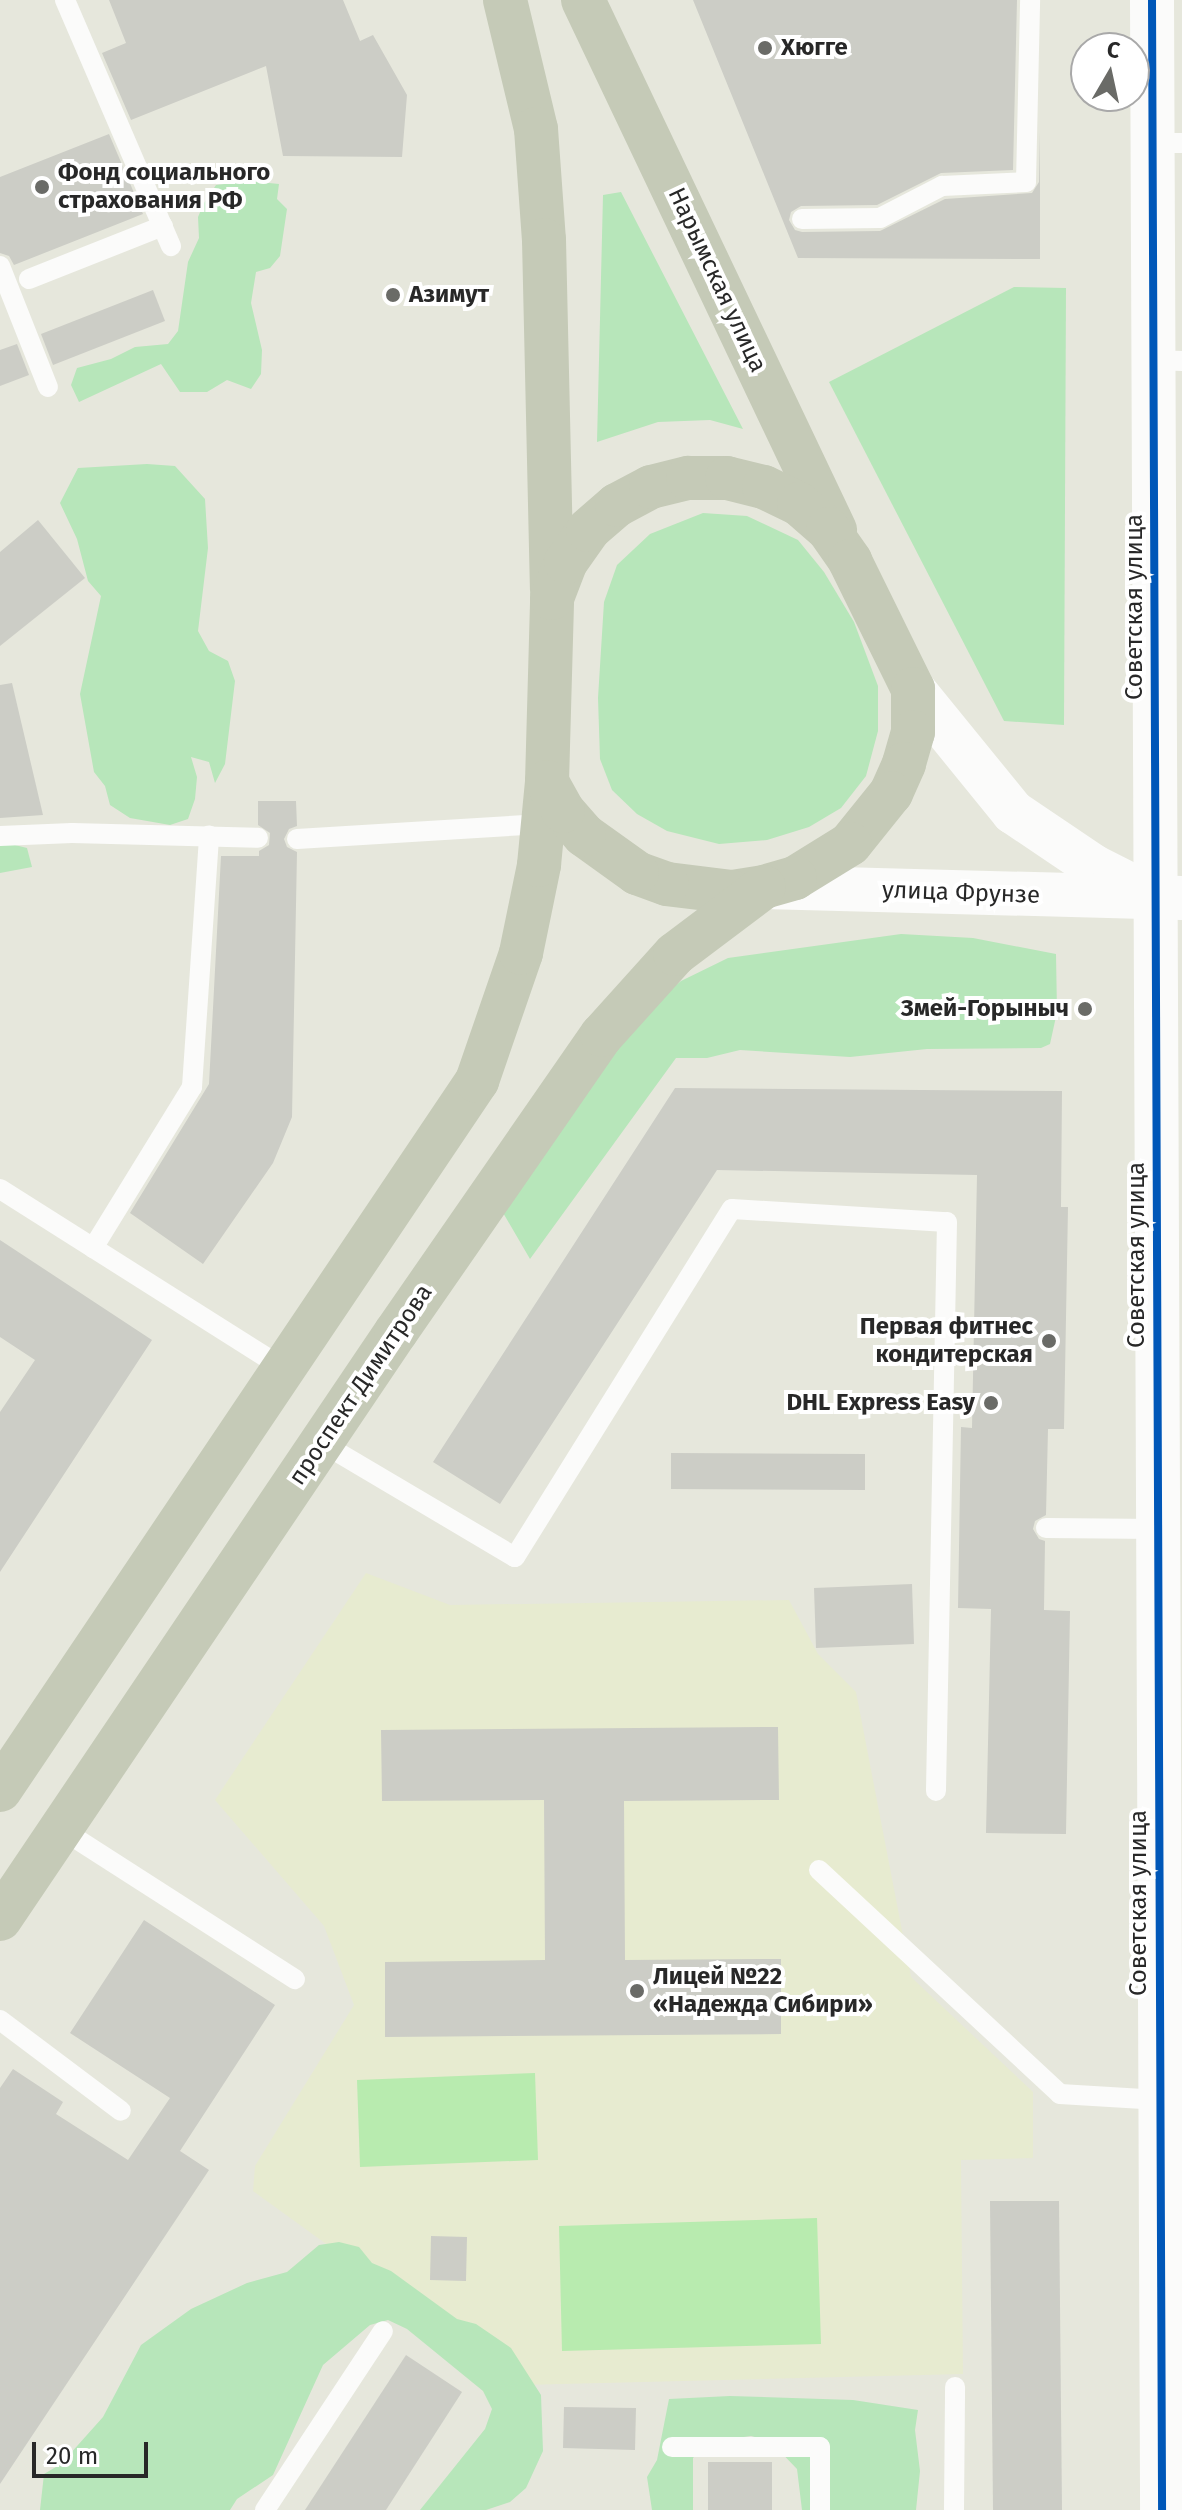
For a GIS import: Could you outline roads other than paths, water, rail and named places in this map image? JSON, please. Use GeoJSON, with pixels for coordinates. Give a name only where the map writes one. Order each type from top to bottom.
{"type":"FeatureCollection","features":[{"type":"Feature","properties":{"kind":"main road"},"geometry":{"type":"LineString","coordinates":[[0,1790],[477,1081],[521,953],[539,865],[545,803],[552,598],[544,240],[536,129],[505,0]]}},
{"type":"Feature","properties":{"kind":"main road","name":"Нарымская улица"},"geometry":{"type":"LineString","coordinates":[[583,0],[850,561]]}},
{"type":"Feature","properties":{"kind":"main road"},"geometry":{"type":"LineString","coordinates":[[545,803],[563,811],[584,835],[637,873],[700,891],[732,892],[764,887],[795,878],[824,863],[850,844],[873,820],[904,764],[913,732],[913,689],[850,561],[828,529],[799,504],[764,487],[727,478],[688,478],[651,487],[617,505],[588,530],[566,562],[552,598]]}},
{"type":"Feature","properties":{"kind":"main road","name":"проспект Димитрова"},"geometry":{"type":"LineString","coordinates":[[0,1919],[602,1035],[675,954],[764,887]]}},
{"type":"Feature","properties":{"kind":"street","name":"Советская улица"},"geometry":{"type":"LineString","coordinates":[[1152,0],[1167,143],[1168,360],[1170,1412],[1166,1520],[1170,1864],[1160,2100],[1162,2510]]}},
{"type":"Feature","properties":{"kind":"street"},"geometry":{"type":"LineString","coordinates":[[913,689],[1013,812],[1093,866],[1170,898]]}},
{"type":"Feature","properties":{"kind":"street","name":"улица Фрунзе"},"geometry":{"type":"LineString","coordinates":[[764,887],[1170,898]]}},
{"type":"Feature","properties":{"kind":"lane"},"geometry":{"type":"LineString","coordinates":[[65,0],[171,246]]}},
{"type":"Feature","properties":{"kind":"lane"},"geometry":{"type":"LineString","coordinates":[[802,219],[880,218],[942,186],[1026,182],[1030,0]]}},
{"type":"Feature","properties":{"kind":"lane"},"geometry":{"type":"LineString","coordinates":[[29,279],[163,226]]}},
{"type":"Feature","properties":{"kind":"lane"},"geometry":{"type":"LineString","coordinates":[[0,266],[48,387]]}},
{"type":"Feature","properties":{"kind":"lane"},"geometry":{"type":"LineString","coordinates":[[297,839],[545,803]]}},
{"type":"Feature","properties":{"kind":"lane"},"geometry":{"type":"LineString","coordinates":[[0,836],[72,833],[258,838]]}},
{"type":"Feature","properties":{"kind":"lane"},"geometry":{"type":"LineString","coordinates":[[93,1248],[192,1087],[209,836]]}},
{"type":"Feature","properties":{"kind":"lane"},"geometry":{"type":"LineString","coordinates":[[0,1189],[285,1369]]}},
{"type":"Feature","properties":{"kind":"lane"},"geometry":{"type":"LineString","coordinates":[[322,1443],[515,1557],[732,1209],[947,1222],[950,1527],[936,1791]]}},
{"type":"Feature","properties":{"kind":"lane"},"geometry":{"type":"LineString","coordinates":[[1046,1528],[1166,1520]]}},
{"type":"Feature","properties":{"kind":"lane"},"geometry":{"type":"LineString","coordinates":[[61,1829],[295,1979]]}},
{"type":"Feature","properties":{"kind":"lane"},"geometry":{"type":"LineString","coordinates":[[819,1870],[1060,2094],[1160,2100]]}},
{"type":"Feature","properties":{"kind":"lane"},"geometry":{"type":"LineString","coordinates":[[0,2020],[121,2111]]}},
{"type":"Feature","properties":{"kind":"lane"},"geometry":{"type":"LineString","coordinates":[[265,2510],[383,2331]]}},
{"type":"Feature","properties":{"kind":"lane"},"geometry":{"type":"LineString","coordinates":[[954,2510],[955,2387]]}},
{"type":"Feature","properties":{"kind":"lane"},"geometry":{"type":"LineString","coordinates":[[672,2447],[820,2447],[820,2510]]}},
{"type":"Feature","properties":{"kind":"place","name":"Хюгге"},"geometry":{"type":"Point","coordinates":[765,48]}},
{"type":"Feature","properties":{"kind":"place","name":"Фонд социального страхования РФ"},"geometry":{"type":"Point","coordinates":[42,187]}},
{"type":"Feature","properties":{"kind":"place","name":"Азимут"},"geometry":{"type":"Point","coordinates":[393,295]}},
{"type":"Feature","properties":{"kind":"place","name":"Змей-Горыныч"},"geometry":{"type":"Point","coordinates":[1085,1009]}},
{"type":"Feature","properties":{"kind":"place","name":"Первая фитнес кондитерская"},"geometry":{"type":"Point","coordinates":[1049,1341]}},
{"type":"Feature","properties":{"kind":"place","name":"DHL Express Easy"},"geometry":{"type":"Point","coordinates":[991,1403]}},
{"type":"Feature","properties":{"kind":"place","name":"Лицей №22 «Надежда Сибири»"},"geometry":{"type":"Point","coordinates":[637,1991]}}]}
